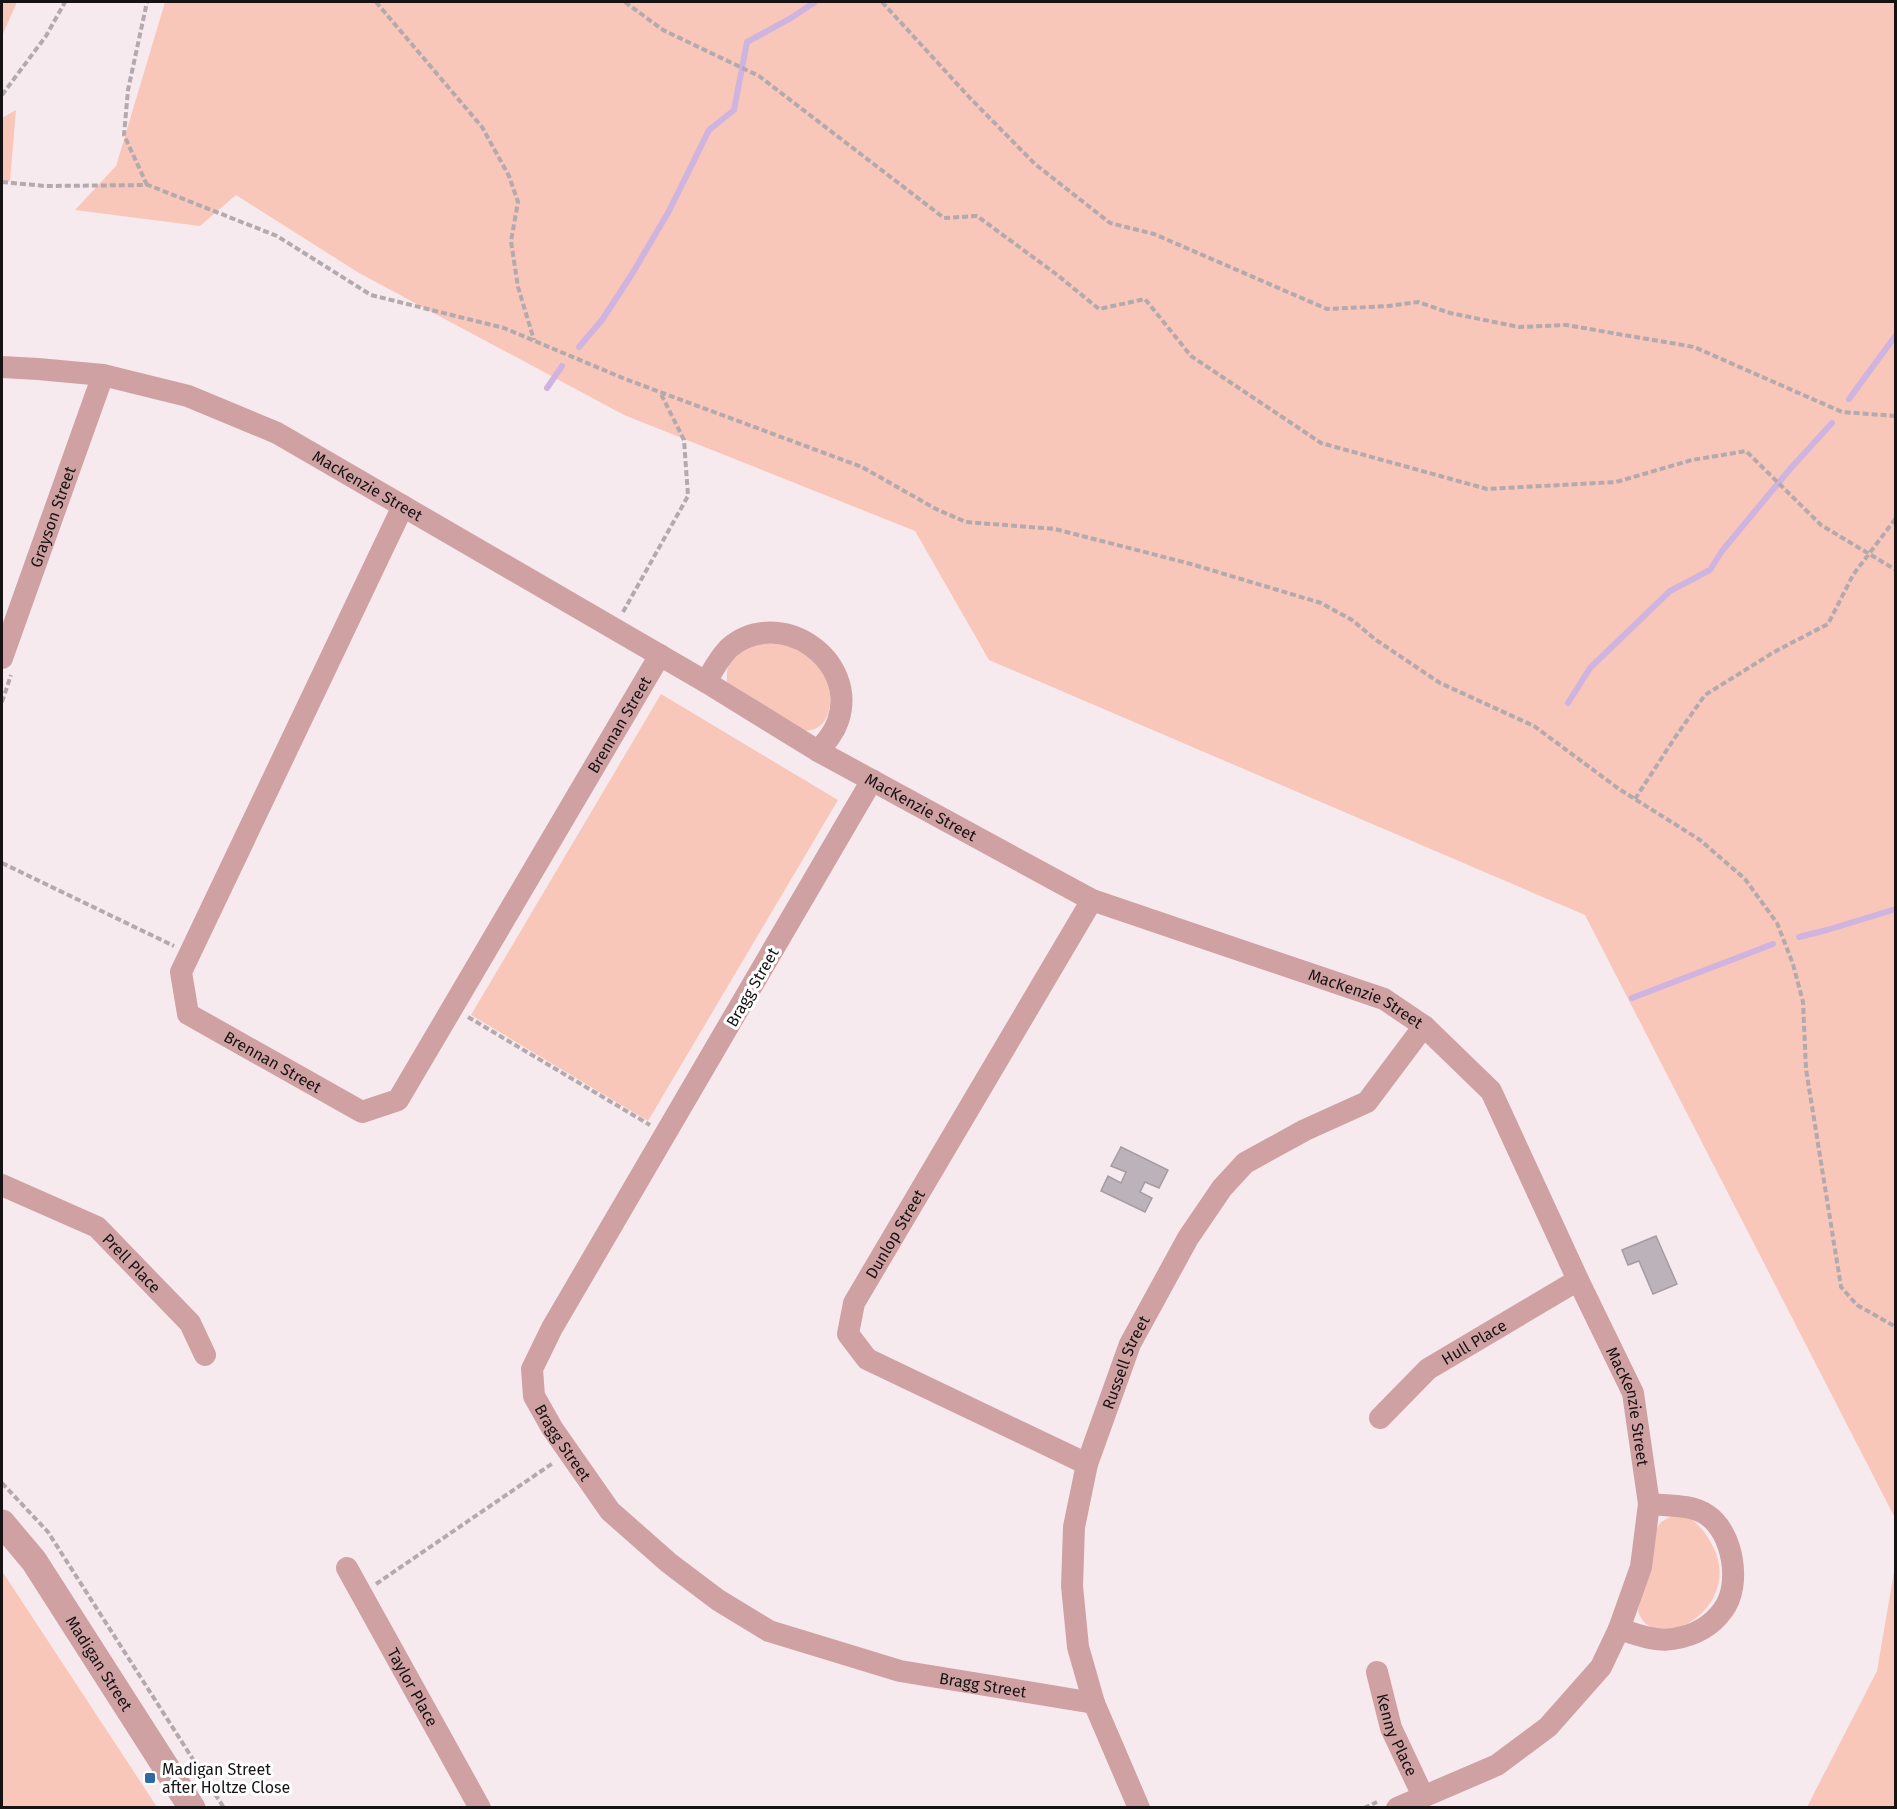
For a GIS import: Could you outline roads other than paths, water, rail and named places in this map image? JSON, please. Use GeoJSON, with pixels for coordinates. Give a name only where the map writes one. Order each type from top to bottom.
{"type":"FeatureCollection","features":[{"type":"Feature","properties":{"kind":"street","name":"MacKenzie Street"},"geometry":{"type":"LineString","coordinates":[[2,368],[103,375],[188,396],[277,433],[706,682],[818,752],[1092,900],[1384,999],[1424,1026],[1491,1091],[1633,1393],[1649,1504],[1641,1567],[1619,1629],[1600,1667],[1548,1727],[1497,1765],[1397,1808]]}},
{"type":"Feature","properties":{"kind":"street","name":"Grayson Street"},"geometry":{"type":"LineString","coordinates":[[2,658],[103,375]]}},
{"type":"Feature","properties":{"kind":"street","name":"Brennan Street"},"geometry":{"type":"LineString","coordinates":[[403,506],[180,972],[188,1014],[362,1112],[398,1100],[660,655]]}},
{"type":"Feature","properties":{"kind":"street"},"geometry":{"type":"LineString","coordinates":[[706,682],[721,657],[731,647],[756,634],[785,633],[811,644],[831,664],[840,690],[839,718],[834,732],[818,752]]}},
{"type":"Feature","properties":{"kind":"street","name":"Bragg Street"},"geometry":{"type":"LineString","coordinates":[[872,780],[552,1328],[532,1369],[534,1396],[610,1511],[669,1563],[718,1599],[769,1631],[900,1671],[1094,1703]]}},
{"type":"Feature","properties":{"kind":"street","name":"Dunlop Street"},"geometry":{"type":"LineString","coordinates":[[1087,1464],[867,1359],[848,1334],[854,1302],[1092,900]]}},
{"type":"Feature","properties":{"kind":"street","name":"Russell Street"},"geometry":{"type":"LineString","coordinates":[[1139,1808],[1094,1703],[1078,1647],[1072,1586],[1074,1527],[1087,1464],[1130,1344],[1188,1238],[1222,1188],[1245,1163],[1305,1130],[1367,1102],[1424,1026]]}},
{"type":"Feature","properties":{"kind":"street","name":"Prell Place"},"geometry":{"type":"LineString","coordinates":[[2,1185],[97,1227],[190,1323],[205,1355]]}},
{"type":"Feature","properties":{"kind":"street","name":"Hull Place"},"geometry":{"type":"LineString","coordinates":[[1380,1418],[1428,1369],[1578,1280]]}},
{"type":"Feature","properties":{"kind":"street"},"geometry":{"type":"LineString","coordinates":[[1619,1629],[1662,1640],[1693,1634],[1709,1625],[1724,1610],[1731,1593],[1730,1546],[1720,1527],[1706,1514],[1688,1507],[1649,1504]]}},
{"type":"Feature","properties":{"kind":"street","name":"Madigan Street"},"geometry":{"type":"LineString","coordinates":[[2,1523],[33,1561],[192,1808]]}},
{"type":"Feature","properties":{"kind":"street","name":"Taylor Place"},"geometry":{"type":"LineString","coordinates":[[347,1568],[480,1808]]}},
{"type":"Feature","properties":{"kind":"street","name":"Kenny Place"},"geometry":{"type":"LineString","coordinates":[[1377,1672],[1391,1728],[1423,1796]]}},
{"type":"Feature","properties":{"kind":"waterway"},"geometry":{"type":"LineString","coordinates":[[579,347],[602,320],[632,274],[669,211],[709,130],[734,110],[747,42],[815,2]]}},
{"type":"Feature","properties":{"kind":"waterway"},"geometry":{"type":"LineString","coordinates":[[1849,399],[1896,335]]}},
{"type":"Feature","properties":{"kind":"waterway"},"geometry":{"type":"LineString","coordinates":[[547,388],[562,366]]}},
{"type":"Feature","properties":{"kind":"waterway"},"geometry":{"type":"LineString","coordinates":[[1568,703],[1590,668],[1670,591],[1710,570],[1722,551],[1790,469],[1832,423]]}},
{"type":"Feature","properties":{"kind":"waterway"},"geometry":{"type":"LineString","coordinates":[[1799,937],[1896,909]]}},
{"type":"Feature","properties":{"kind":"waterway"},"geometry":{"type":"LineString","coordinates":[[1632,998],[1773,944]]}},
{"type":"Feature","properties":{"kind":"place","name":"Madigan Street after Holtze Close"},"geometry":{"type":"Point","coordinates":[150,1778]}}]}
